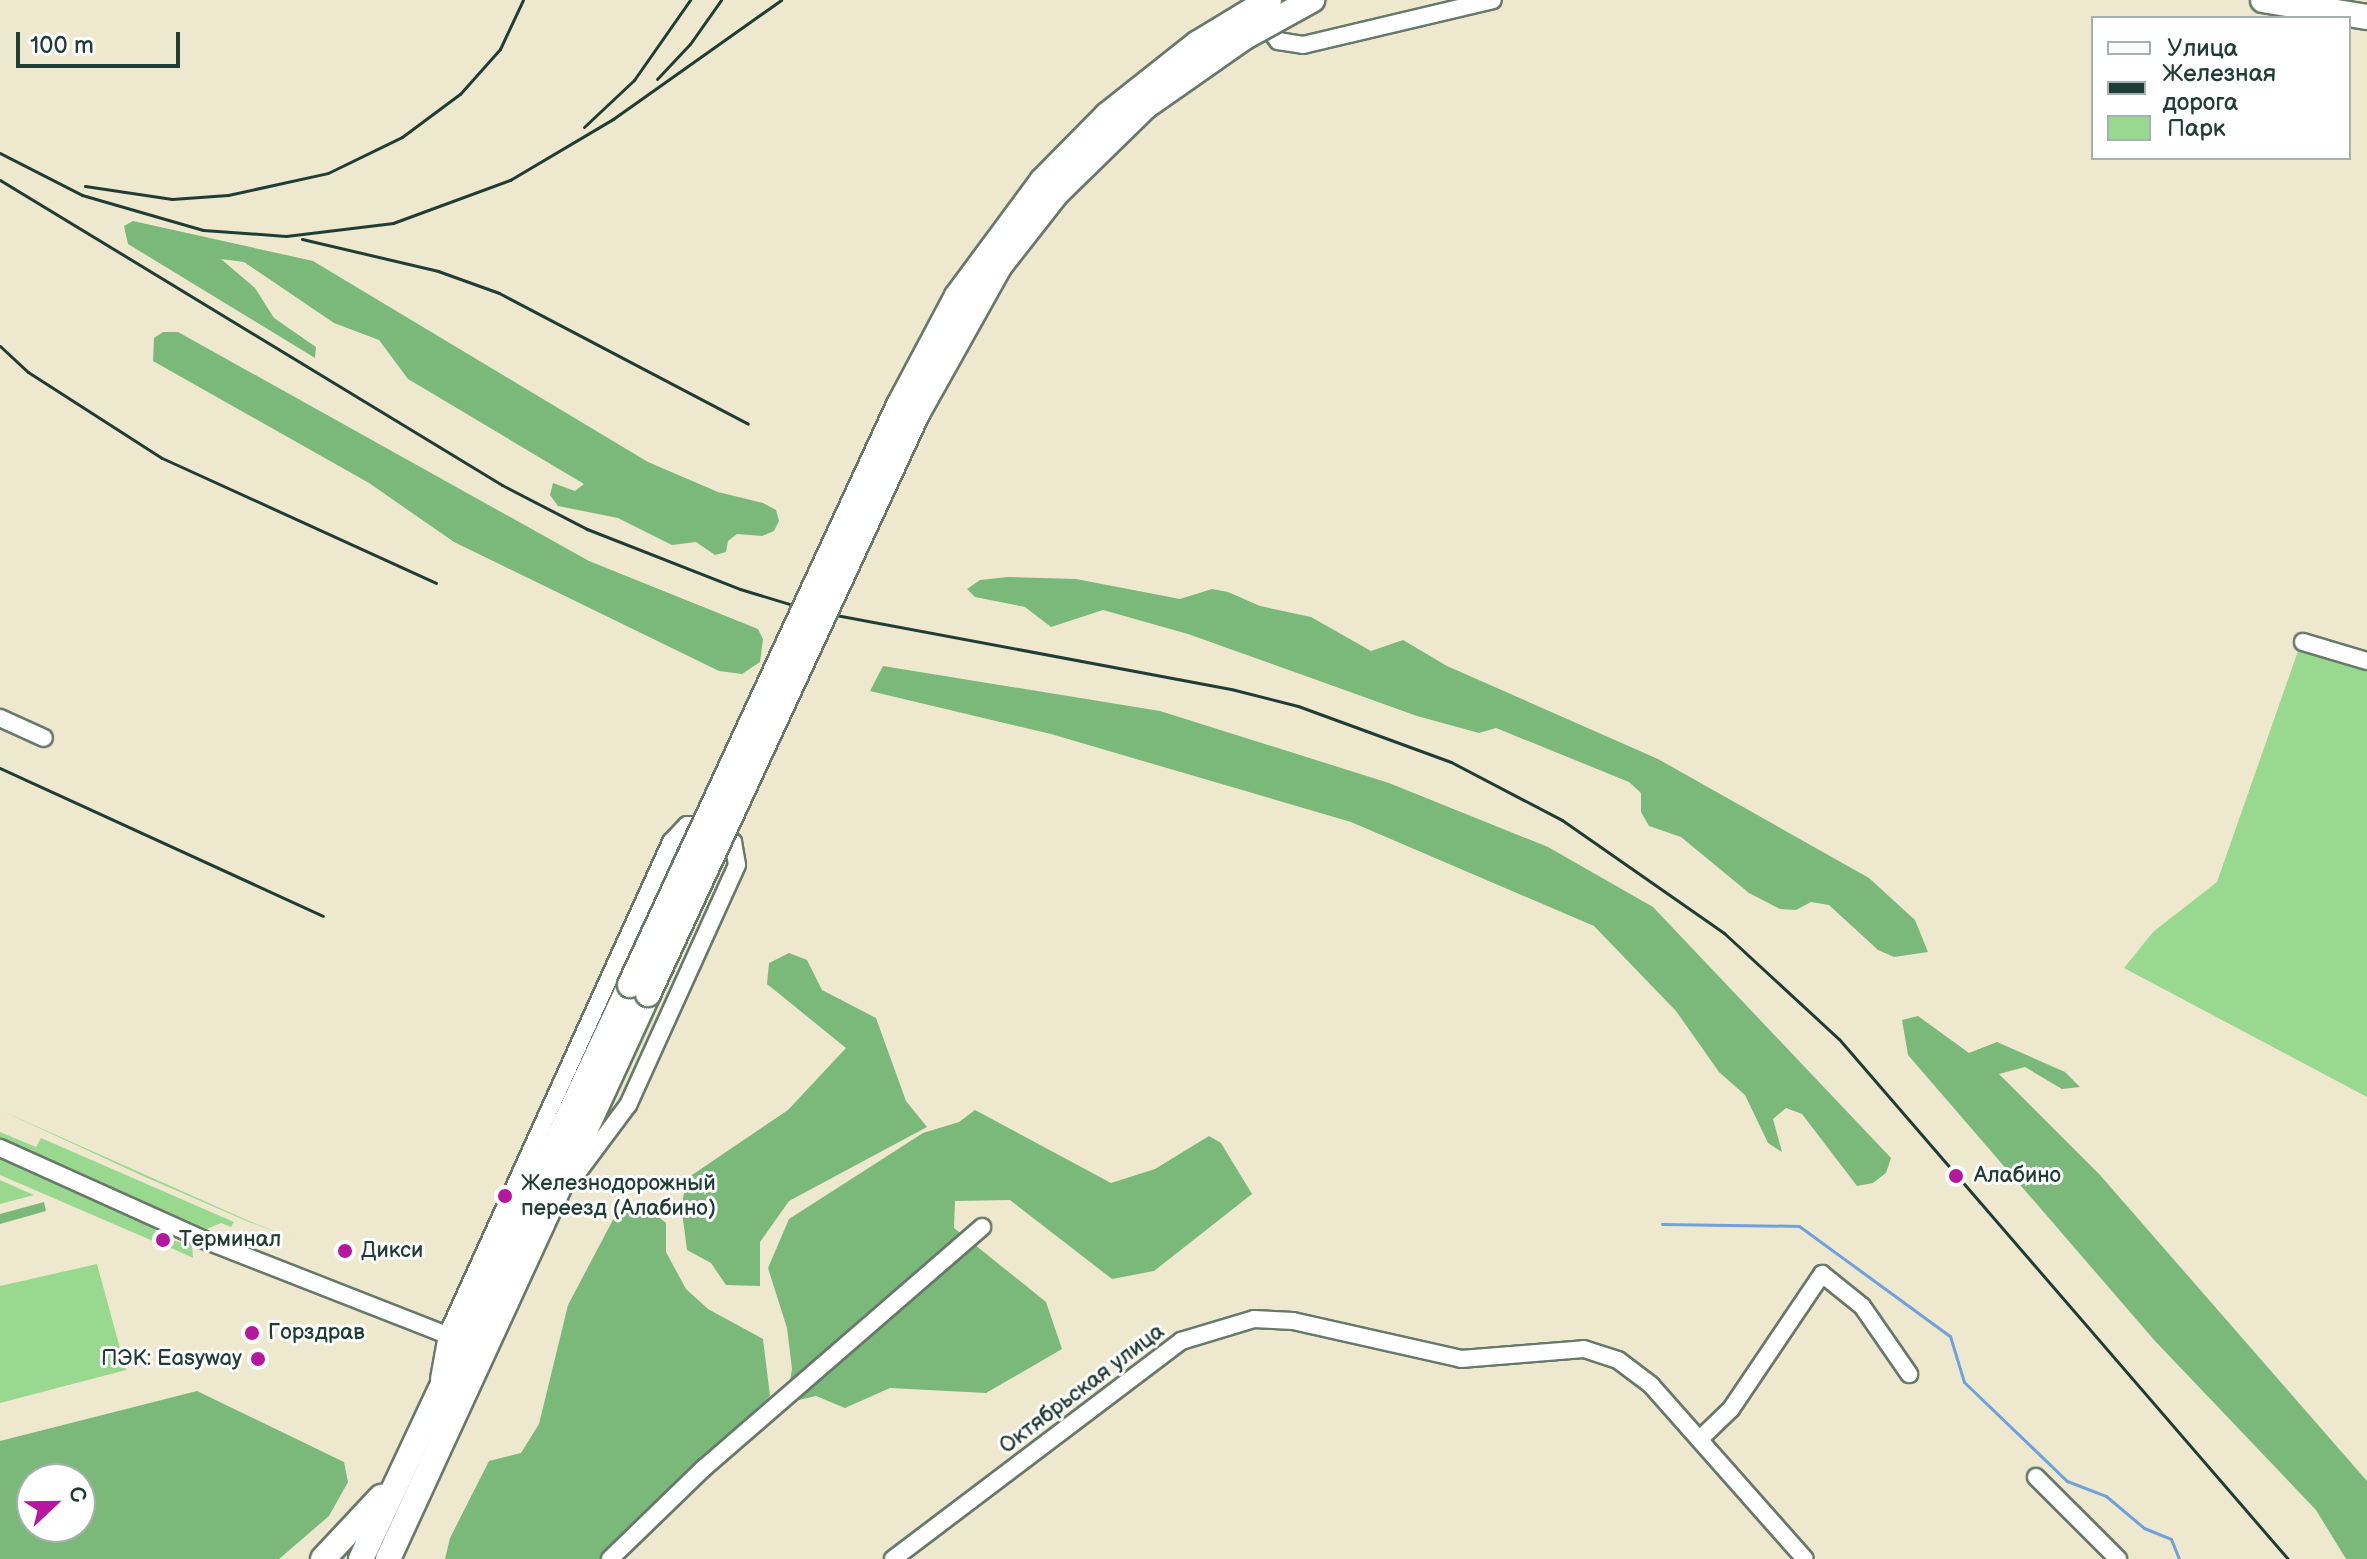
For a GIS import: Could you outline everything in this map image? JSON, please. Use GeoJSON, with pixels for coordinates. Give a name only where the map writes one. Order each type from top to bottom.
{"type":"FeatureCollection","features":[{"type":"Feature","properties":{"kind":"highway"},"geometry":{"type":"LineString","coordinates":[[388,1559],[527,1255],[639,989],[899,405],[957,296],[1033,192],[1107,115],[1198,43],[1269,0]]}},
{"type":"Feature","properties":{"kind":"highway"},"geometry":{"type":"LineString","coordinates":[[361,1559],[575,1103],[639,989],[917,414],[999,267],[1056,194],[1145,107],[1245,37],[1312,0]]}},
{"type":"Feature","properties":{"kind":"highway"},"geometry":{"type":"LineString","coordinates":[[2263,0],[2367,17]]}},
{"type":"Feature","properties":{"kind":"highway"},"geometry":{"type":"LineString","coordinates":[[323,1559],[401,1474]]}},
{"type":"Feature","properties":{"kind":"street"},"geometry":{"type":"LineString","coordinates":[[1250,0],[1272,36],[1295,45],[1493,0]]}},
{"type":"Feature","properties":{"kind":"street"},"geometry":{"type":"LineString","coordinates":[[2303,642],[2367,661]]}},
{"type":"Feature","properties":{"kind":"street"},"geometry":{"type":"LineString","coordinates":[[0,718],[44,738]]}},
{"type":"Feature","properties":{"kind":"street"},"geometry":{"type":"LineString","coordinates":[[432,1408],[447,1335],[675,834],[695,823],[720,830],[737,850],[737,865],[641,1079],[527,1255]]}},
{"type":"Feature","properties":{"kind":"street"},"geometry":{"type":"LineString","coordinates":[[525,1167],[575,1103]]}},
{"type":"Feature","properties":{"kind":"street"},"geometry":{"type":"LineString","coordinates":[[0,1148],[221,1247],[447,1335]]}},
{"type":"Feature","properties":{"kind":"street"},"geometry":{"type":"LineString","coordinates":[[610,1559],[704,1468],[982,1227]]}},
{"type":"Feature","properties":{"kind":"street"},"geometry":{"type":"LineString","coordinates":[[1701,1438],[1731,1409],[1822,1274],[1862,1306],[1909,1374]]}},
{"type":"Feature","properties":{"kind":"street","name":"Октябрьская улица"},"geometry":{"type":"LineString","coordinates":[[893,1559],[1181,1341],[1231,1322],[1293,1321],[1461,1359],[1584,1349],[1618,1360],[1651,1385],[1701,1438],[1805,1559]]}},
{"type":"Feature","properties":{"kind":"street"},"geometry":{"type":"LineString","coordinates":[[2036,1477],[2118,1559]]}},
{"type":"Feature","properties":{"kind":"green space"},"geometry":{"type":"Polygon","coordinates":[[[133,221],[313,261],[648,462],[718,492],[763,503],[776,510],[779,521],[774,531],[762,536],[737,534],[728,541],[726,552],[715,555],[696,542],[672,545],[618,518],[558,506],[550,495],[553,483],[575,491],[584,484],[408,379],[379,340],[334,323],[244,262],[221,259],[255,288],[274,318],[316,347],[315,358],[128,244],[124,226],[133,221]]]}},
{"type":"Feature","properties":{"kind":"green space"},"geometry":{"type":"Polygon","coordinates":[[[163,332],[178,332],[589,561],[758,629],[763,639],[760,662],[742,674],[719,671],[454,542],[369,483],[153,361],[154,338],[163,332]]]}},
{"type":"Feature","properties":{"kind":"green space"},"geometry":{"type":"Polygon","coordinates":[[[1008,577],[1076,579],[1180,599],[1212,589],[1228,592],[1260,606],[1311,617],[1371,651],[1403,640],[1447,666],[1658,759],[1869,878],[1915,920],[1928,952],[1894,957],[1878,950],[1829,905],[1811,902],[1796,910],[1780,909],[1749,893],[1681,837],[1649,826],[1641,812],[1641,793],[1629,782],[1496,728],[1479,733],[1417,716],[1188,634],[1103,610],[1051,627],[1025,607],[975,597],[967,589],[980,580],[1008,577]]]}},
{"type":"Feature","properties":{"kind":"green space"},"geometry":{"type":"Polygon","coordinates":[[[2298,651],[2367,670],[2367,1097],[2124,968],[2153,932],[2217,882],[2298,651]]]}},
{"type":"Feature","properties":{"kind":"green space"},"geometry":{"type":"Polygon","coordinates":[[[883,666],[1160,711],[1389,783],[1548,847],[1653,907],[1891,1158],[1886,1173],[1873,1183],[1857,1186],[1802,1114],[1786,1108],[1773,1119],[1782,1152],[1768,1143],[1745,1095],[1719,1072],[1676,1011],[1594,926],[1351,822],[1051,734],[870,691],[883,666]]]}},
{"type":"Feature","properties":{"kind":"green space"},"geometry":{"type":"Polygon","coordinates":[[[789,953],[807,960],[822,990],[876,1018],[906,1101],[927,1127],[789,1201],[760,1242],[760,1286],[726,1285],[711,1263],[687,1250],[681,1204],[689,1177],[788,1110],[846,1048],[767,984],[769,963],[789,953]]]}},
{"type":"Feature","properties":{"kind":"green space"},"geometry":{"type":"Polygon","coordinates":[[[1918,1016],[1969,1053],[1997,1042],[2065,1072],[2080,1087],[2062,1089],[2025,1067],[1999,1074],[2100,1175],[2367,1481],[2367,1559],[2346,1559],[2316,1510],[2155,1341],[1908,1055],[1902,1020],[1918,1016]]]}},
{"type":"Feature","properties":{"kind":"green space"},"geometry":{"type":"Polygon","coordinates":[[[0,1110],[295,1239],[249,1222],[143,1176],[0,1110]]]}},
{"type":"Feature","properties":{"kind":"green space"},"geometry":{"type":"Polygon","coordinates":[[[975,1110],[1111,1183],[1155,1169],[1209,1136],[1221,1143],[1252,1194],[1154,1271],[1112,1279],[1010,1200],[955,1201],[954,1228],[1046,1302],[1062,1349],[986,1393],[890,1388],[845,1408],[816,1396],[786,1403],[792,1369],[787,1328],[768,1268],[789,1219],[923,1133],[959,1122],[975,1110]]]}},
{"type":"Feature","properties":{"kind":"green space"},"geometry":{"type":"Polygon","coordinates":[[[0,1132],[36,1147],[41,1138],[234,1222],[231,1227],[221,1223],[207,1229],[0,1139],[0,1132]]]}},
{"type":"Feature","properties":{"kind":"green space"},"geometry":{"type":"Polygon","coordinates":[[[0,1157],[151,1223],[157,1233],[153,1241],[0,1175],[0,1157]]]}},
{"type":"Feature","properties":{"kind":"green space"},"geometry":{"type":"Polygon","coordinates":[[[0,1180],[34,1195],[0,1204],[0,1180]]]}},
{"type":"Feature","properties":{"kind":"green space"},"geometry":{"type":"Polygon","coordinates":[[[44,1202],[46,1211],[0,1224],[0,1214],[44,1202]]]}},
{"type":"Feature","properties":{"kind":"green space"},"geometry":{"type":"Polygon","coordinates":[[[643,1204],[666,1223],[666,1252],[686,1289],[708,1309],[763,1339],[770,1396],[603,1559],[445,1559],[450,1538],[489,1461],[521,1453],[539,1424],[568,1305],[616,1214],[643,1204]]]}},
{"type":"Feature","properties":{"kind":"green space"},"geometry":{"type":"Polygon","coordinates":[[[172,1240],[192,1246],[193,1258],[169,1247],[172,1240]]]}},
{"type":"Feature","properties":{"kind":"green space"},"geometry":{"type":"Polygon","coordinates":[[[97,1264],[126,1370],[0,1403],[0,1286],[97,1264]]]}},
{"type":"Feature","properties":{"kind":"green space"},"geometry":{"type":"Polygon","coordinates":[[[197,1391],[344,1462],[348,1482],[329,1516],[279,1559],[0,1559],[0,1441],[197,1391]]]}},
{"type":"Feature","properties":{"kind":"waterway"},"geometry":{"type":"LineString","coordinates":[[1662,1224],[1799,1226],[1950,1336],[1964,1382],[2067,1481],[2106,1496],[2144,1528],[2171,1539],[2179,1559]]}},
{"type":"Feature","properties":{"kind":"railway"},"geometry":{"type":"LineString","coordinates":[[85,186],[172,199],[228,195],[328,173],[402,137],[460,94],[500,49],[523,0]]}},
{"type":"Feature","properties":{"kind":"railway"},"geometry":{"type":"LineString","coordinates":[[584,127],[634,80],[690,0]]}},
{"type":"Feature","properties":{"kind":"railway"},"geometry":{"type":"LineString","coordinates":[[657,79],[690,44],[721,0]]}},
{"type":"Feature","properties":{"kind":"railway"},"geometry":{"type":"LineString","coordinates":[[0,153],[82,195],[203,230],[286,236],[393,223],[510,180],[613,119],[781,0]]}},
{"type":"Feature","properties":{"kind":"railway"},"geometry":{"type":"LineString","coordinates":[[0,180],[502,485],[587,529],[740,589],[809,610],[1231,689],[1298,706],[1451,762],[1562,820],[1724,933],[1839,1039],[2288,1559]]}},
{"type":"Feature","properties":{"kind":"railway"},"geometry":{"type":"LineString","coordinates":[[302,239],[438,271],[499,293],[748,424]]}},
{"type":"Feature","properties":{"kind":"railway"},"geometry":{"type":"LineString","coordinates":[[0,346],[28,372],[162,458],[436,583]]}},
{"type":"Feature","properties":{"kind":"railway"},"geometry":{"type":"LineString","coordinates":[[0,768],[323,916]]}},
{"type":"Feature","properties":{"kind":"place","name":"Алабино"},"geometry":{"type":"Point","coordinates":[1956,1176]}},
{"type":"Feature","properties":{"kind":"place","name":"Железнодорожный переезд (Алабино)"},"geometry":{"type":"Point","coordinates":[505,1196]}},
{"type":"Feature","properties":{"kind":"place","name":"Терминал"},"geometry":{"type":"Point","coordinates":[163,1240]}},
{"type":"Feature","properties":{"kind":"place","name":"Дикси"},"geometry":{"type":"Point","coordinates":[345,1251]}},
{"type":"Feature","properties":{"kind":"place","name":"Горздрав"},"geometry":{"type":"Point","coordinates":[252,1333]}},
{"type":"Feature","properties":{"kind":"place","name":"ПЭК: Easyway"},"geometry":{"type":"Point","coordinates":[258,1359]}}]}
